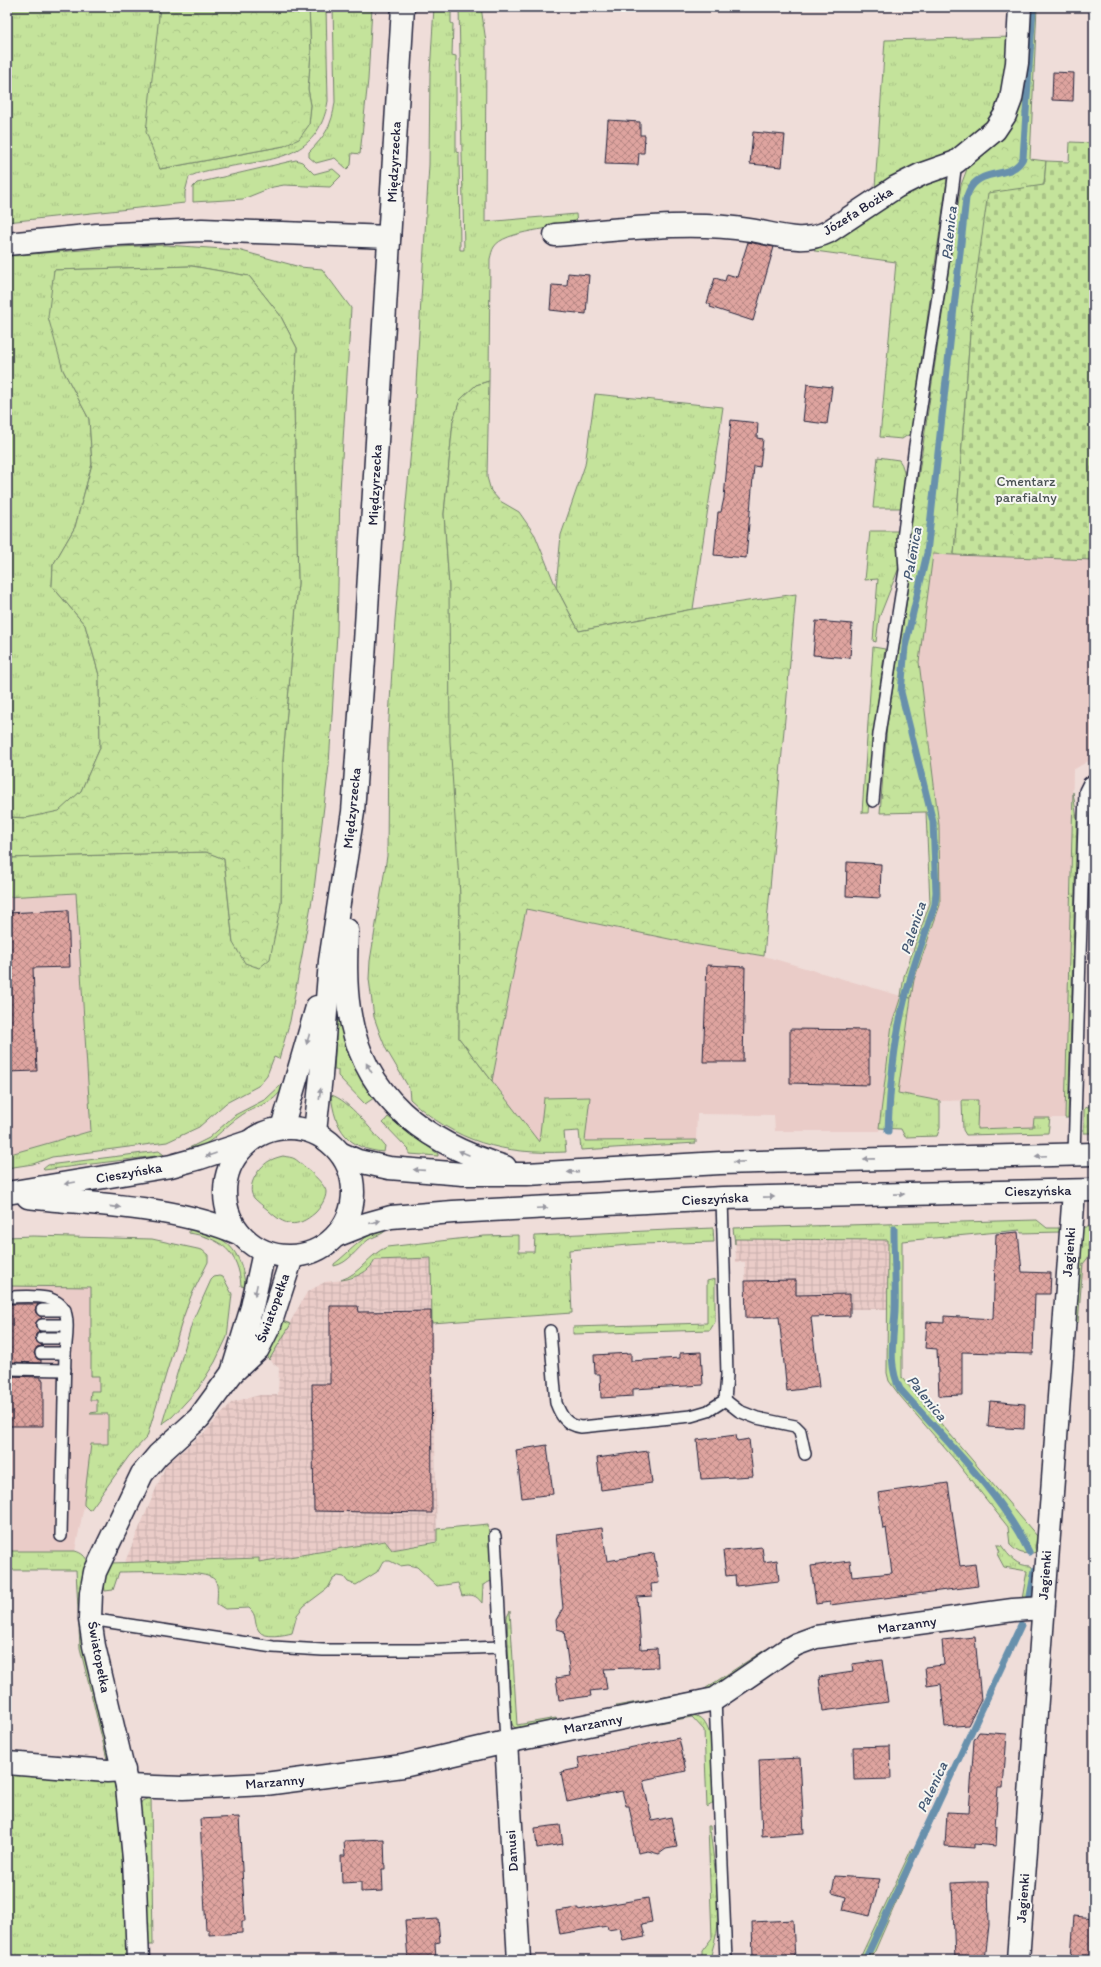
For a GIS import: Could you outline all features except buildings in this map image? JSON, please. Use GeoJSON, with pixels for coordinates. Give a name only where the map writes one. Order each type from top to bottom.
{"type":"FeatureCollection","features":[{"type":"Feature","properties":{"kind":"main road","name":"Międzyrzecka"},"geometry":{"type":"LineString","coordinates":[[315,1132],[322,1076],[330,961],[353,812],[365,643],[403,7]]}},
{"type":"Feature","properties":{"kind":"main road","name":"Józefa Bożka"},"geometry":{"type":"LineString","coordinates":[[555,234],[693,226],[752,230],[795,239],[818,236],[896,188],[922,174],[956,162],[994,130],[1005,115],[1011,99],[1018,63],[1020,7]]}},
{"type":"Feature","properties":{"kind":"main road"},"geometry":{"type":"LineString","coordinates":[[7,244],[97,235],[202,230],[390,238]]}},
{"type":"Feature","properties":{"kind":"main road"},"geometry":{"type":"LineString","coordinates":[[353,812],[346,951],[347,994],[354,1035],[365,1062],[394,1104],[418,1126],[434,1138],[480,1160],[528,1174]]}},
{"type":"Feature","properties":{"kind":"main road","name":"Międzyrzecka"},"geometry":{"type":"LineString","coordinates":[[282,1128],[330,961]]}},
{"type":"Feature","properties":{"kind":"main road"},"geometry":{"type":"LineString","coordinates":[[282,1128],[299,1128],[315,1132],[330,1141],[342,1154],[349,1167],[352,1192],[346,1220],[338,1235],[317,1251],[292,1257],[278,1256],[264,1252],[251,1245],[240,1234],[229,1217],[224,1197],[226,1176],[234,1158],[248,1142],[264,1132],[282,1128]]}},
{"type":"Feature","properties":{"kind":"main road","name":"Cieszyńska"},"geometry":{"type":"LineString","coordinates":[[7,1194],[171,1166],[248,1142]]}},
{"type":"Feature","properties":{"kind":"main road"},"geometry":{"type":"LineString","coordinates":[[342,1154],[358,1161],[389,1168],[463,1174],[528,1174],[720,1163],[1084,1154]]}},
{"type":"Feature","properties":{"kind":"main road","name":"Cieszyńska"},"geometry":{"type":"LineString","coordinates":[[338,1235],[366,1224],[404,1215],[722,1198],[1084,1190]]}},
{"type":"Feature","properties":{"kind":"main road","name":"Jagienki"},"geometry":{"type":"LineString","coordinates":[[1018,1960],[1043,1608],[1084,1190]]}},
{"type":"Feature","properties":{"kind":"main road","name":"Cieszyńska"},"geometry":{"type":"LineString","coordinates":[[7,1194],[185,1215],[217,1224],[240,1234]]}},
{"type":"Feature","properties":{"kind":"main road","name":"Światopełka"},"geometry":{"type":"LineString","coordinates":[[232,1373],[252,1307],[264,1252]]}},
{"type":"Feature","properties":{"kind":"main road","name":"Światopełka"},"geometry":{"type":"LineString","coordinates":[[138,1960],[134,1859],[125,1778],[94,1646],[90,1619],[91,1593],[95,1572],[142,1474],[158,1455],[199,1418],[232,1373],[258,1349],[265,1338],[292,1257]]}},
{"type":"Feature","properties":{"kind":"main road","name":"Marzanny"},"geometry":{"type":"LineString","coordinates":[[7,1763],[107,1771],[125,1778],[183,1788],[280,1782],[403,1766],[506,1742],[715,1699],[788,1649],[806,1640],[1013,1610],[1043,1608]]}},
{"type":"Feature","properties":{"kind":"main road","name":"Danusi"},"geometry":{"type":"LineString","coordinates":[[506,1742],[519,1960]]}},
{"type":"Feature","properties":{"kind":"lane"},"geometry":{"type":"LineString","coordinates":[[873,801],[879,734],[905,570],[903,539],[915,445],[942,270],[956,162]]}},
{"type":"Feature","properties":{"kind":"lane"},"geometry":{"type":"LineString","coordinates":[[1084,1154],[1085,798],[1089,783],[1094,780]]}},
{"type":"Feature","properties":{"kind":"lane"},"geometry":{"type":"LineString","coordinates":[[722,1198],[727,1375],[725,1400]]}},
{"type":"Feature","properties":{"kind":"lane"},"geometry":{"type":"LineString","coordinates":[[7,1297],[49,1298],[59,1303],[64,1310],[66,1325],[66,1353],[61,1536]]}},
{"type":"Feature","properties":{"kind":"lane"},"geometry":{"type":"LineString","coordinates":[[42,1310],[64,1310]]}},
{"type":"Feature","properties":{"kind":"lane"},"geometry":{"type":"LineString","coordinates":[[42,1325],[66,1325]]}},
{"type":"Feature","properties":{"kind":"lane"},"geometry":{"type":"LineString","coordinates":[[550,1331],[556,1403],[560,1414],[572,1426],[581,1428],[691,1416],[708,1411],[725,1400]]}},
{"type":"Feature","properties":{"kind":"lane"},"geometry":{"type":"LineString","coordinates":[[42,1338],[66,1338]]}},
{"type":"Feature","properties":{"kind":"lane"},"geometry":{"type":"LineString","coordinates":[[42,1353],[66,1353]]}},
{"type":"Feature","properties":{"kind":"lane"},"geometry":{"type":"LineString","coordinates":[[7,1369],[65,1370]]}},
{"type":"Feature","properties":{"kind":"lane"},"geometry":{"type":"LineString","coordinates":[[725,1400],[739,1411],[757,1418],[795,1426],[800,1431],[805,1454]]}},
{"type":"Feature","properties":{"kind":"lane"},"geometry":{"type":"LineString","coordinates":[[495,1536],[506,1742]]}},
{"type":"Feature","properties":{"kind":"lane"},"geometry":{"type":"LineString","coordinates":[[90,1619],[273,1647],[323,1650],[419,1650],[501,1647]]}},
{"type":"Feature","properties":{"kind":"lane"},"geometry":{"type":"LineString","coordinates":[[715,1699],[726,1960]]}},
{"type":"Feature","properties":{"kind":"shaded area"},"geometry":{"type":"Polygon","coordinates":[[[933,554],[1094,560],[1094,760],[1090,760],[1073,770],[1065,1118],[1034,1118],[1033,1127],[977,1129],[977,1100],[940,1101],[897,1093],[914,980],[940,905],[939,825],[919,662],[933,554]]]}},
{"type":"Feature","properties":{"kind":"shaded area"},"geometry":{"type":"Polygon","coordinates":[[[1094,807],[1094,963],[1089,963],[1090,920],[1094,807]]]}},
{"type":"Feature","properties":{"kind":"shaded area"},"geometry":{"type":"Polygon","coordinates":[[[76,893],[91,1131],[7,1155],[7,897],[76,893]]]}},
{"type":"Feature","properties":{"kind":"shaded area"},"geometry":{"type":"Polygon","coordinates":[[[526,909],[693,944],[764,956],[901,996],[892,1024],[879,1131],[775,1131],[774,1115],[697,1114],[696,1140],[585,1141],[590,1098],[545,1098],[540,1143],[492,1081],[526,909]]]}},
{"type":"Feature","properties":{"kind":"shaded area"},"geometry":{"type":"Polygon","coordinates":[[[1094,997],[1094,1106],[1089,1106],[1093,1040],[1094,997]]]}},
{"type":"Feature","properties":{"kind":"shaded area"},"geometry":{"type":"Polygon","coordinates":[[[735,1239],[888,1240],[887,1309],[850,1309],[850,1316],[746,1318],[745,1262],[736,1262],[735,1239]]]}},
{"type":"Feature","properties":{"kind":"shaded area"},"geometry":{"type":"Polygon","coordinates":[[[1094,1250],[1094,1279],[1081,1279],[1083,1264],[1094,1250]]]}},
{"type":"Feature","properties":{"kind":"shaded area"},"geometry":{"type":"Polygon","coordinates":[[[7,1257],[191,1296],[147,1437],[129,1456],[91,1509],[89,1510],[84,1506],[75,1551],[81,1553],[86,1558],[7,1568],[7,1257]]]}},
{"type":"Feature","properties":{"kind":"shaded area"},"geometry":{"type":"Polygon","coordinates":[[[431,1258],[437,1541],[391,1550],[384,1541],[259,1562],[259,1558],[124,1564],[166,1465],[206,1431],[232,1402],[260,1395],[278,1395],[279,1368],[269,1360],[307,1292],[325,1282],[353,1279],[370,1268],[375,1260],[431,1258]]]}},
{"type":"Feature","properties":{"kind":"green space"},"geometry":{"type":"Polygon","coordinates":[[[7,7],[160,7],[155,59],[160,169],[284,146],[309,125],[311,105],[308,89],[311,53],[309,7],[326,7],[328,101],[323,121],[314,136],[303,146],[289,154],[274,159],[204,171],[189,177],[185,192],[185,203],[7,222],[7,7]]]}},
{"type":"Feature","properties":{"kind":"green space"},"geometry":{"type":"Polygon","coordinates":[[[160,7],[309,7],[311,53],[308,89],[311,105],[309,125],[299,139],[284,146],[160,169],[146,132],[160,7]]]}},
{"type":"Feature","properties":{"kind":"green space"},"geometry":{"type":"Polygon","coordinates":[[[333,7],[372,7],[368,80],[360,154],[352,153],[351,165],[347,169],[335,158],[316,163],[309,157],[309,152],[327,130],[334,110],[333,7]]]}},
{"type":"Feature","properties":{"kind":"green space"},"geometry":{"type":"Polygon","coordinates":[[[434,7],[451,7],[451,23],[453,24],[452,55],[456,56],[456,152],[459,153],[460,250],[464,250],[459,7],[481,7],[486,42],[485,222],[576,214],[577,225],[519,234],[508,237],[494,247],[490,259],[489,381],[476,385],[460,400],[453,421],[444,514],[449,586],[460,895],[459,1038],[539,1142],[544,1098],[590,1097],[585,1141],[696,1140],[696,1143],[581,1150],[579,1131],[564,1132],[566,1152],[522,1151],[482,1143],[445,1126],[427,1114],[410,1099],[409,1088],[386,1049],[374,1017],[369,979],[370,961],[387,856],[388,735],[395,620],[414,418],[429,165],[430,73],[434,7]]]}},
{"type":"Feature","properties":{"kind":"green space"},"geometry":{"type":"Polygon","coordinates":[[[1027,7],[1037,7],[1030,159],[1046,161],[1044,185],[972,306],[954,555],[933,554],[919,662],[939,825],[940,905],[914,980],[911,998],[901,996],[904,976],[930,903],[926,812],[880,813],[887,725],[908,593],[909,541],[961,185],[967,169],[1000,134],[1027,7]]]}},
{"type":"Feature","properties":{"kind":"green space"},"geometry":{"type":"Polygon","coordinates":[[[1013,37],[1012,66],[992,123],[956,154],[875,188],[885,40],[1013,37]]]}},
{"type":"Feature","properties":{"kind":"green space","name":"Cmentarz parafialny"},"geometry":{"type":"Polygon","coordinates":[[[1070,142],[1094,143],[1094,560],[954,555],[972,306],[988,193],[1044,185],[1046,161],[1069,162],[1070,142]]]}},
{"type":"Feature","properties":{"kind":"green space"},"geometry":{"type":"Polygon","coordinates":[[[296,160],[302,162],[314,174],[333,169],[341,176],[330,187],[284,185],[273,187],[243,199],[193,202],[193,187],[197,183],[296,160]]]}},
{"type":"Feature","properties":{"kind":"green space"},"geometry":{"type":"Polygon","coordinates":[[[944,176],[947,181],[911,433],[902,439],[880,437],[896,262],[815,251],[815,244],[899,194],[944,176]]]}},
{"type":"Feature","properties":{"kind":"green space"},"geometry":{"type":"Polygon","coordinates":[[[166,245],[238,250],[300,267],[322,269],[351,308],[340,491],[337,633],[329,765],[314,889],[290,1021],[279,1059],[274,1057],[267,1075],[258,1086],[226,1103],[199,1127],[167,1142],[52,1157],[33,1164],[7,1168],[7,1155],[91,1131],[76,893],[7,897],[7,858],[207,852],[224,859],[233,943],[281,904],[283,758],[298,583],[294,405],[297,348],[280,315],[249,276],[192,266],[54,270],[63,370],[89,419],[92,464],[75,527],[53,565],[52,586],[85,625],[99,675],[100,748],[81,791],[59,812],[26,818],[7,817],[7,256],[119,247],[166,245]]]}},
{"type":"Feature","properties":{"kind":"green space"},"geometry":{"type":"Polygon","coordinates":[[[192,266],[249,276],[280,315],[297,348],[294,405],[298,583],[283,758],[281,904],[270,959],[259,968],[245,963],[233,943],[224,859],[206,852],[7,858],[7,817],[26,818],[59,811],[81,791],[100,748],[99,675],[85,625],[52,586],[53,565],[75,527],[92,464],[89,419],[63,370],[48,317],[54,270],[192,266]]]}},
{"type":"Feature","properties":{"kind":"green space"},"geometry":{"type":"Polygon","coordinates":[[[489,381],[487,477],[491,491],[500,501],[519,512],[535,535],[556,587],[579,631],[693,609],[796,594],[764,956],[693,944],[526,909],[492,1081],[459,1038],[460,895],[450,741],[449,586],[444,514],[453,421],[460,400],[476,385],[489,381]]]}},
{"type":"Feature","properties":{"kind":"green space"},"geometry":{"type":"Polygon","coordinates":[[[595,394],[723,407],[693,609],[579,631],[556,587],[561,535],[585,465],[595,394]]]}},
{"type":"Feature","properties":{"kind":"green space"},"geometry":{"type":"Polygon","coordinates":[[[878,457],[899,460],[902,464],[905,477],[905,491],[900,508],[873,508],[878,457]]]}},
{"type":"Feature","properties":{"kind":"green space"},"geometry":{"type":"Polygon","coordinates":[[[870,531],[898,531],[900,556],[898,570],[879,618],[876,642],[873,641],[878,579],[865,580],[870,531]]]}},
{"type":"Feature","properties":{"kind":"green space"},"geometry":{"type":"Polygon","coordinates":[[[873,647],[885,649],[875,724],[868,813],[862,813],[873,647]]]}},
{"type":"Feature","properties":{"kind":"green space"},"geometry":{"type":"Polygon","coordinates":[[[1073,792],[1077,819],[1068,1118],[1065,1118],[1073,792]]]}},
{"type":"Feature","properties":{"kind":"green space"},"geometry":{"type":"Polygon","coordinates":[[[901,996],[911,998],[898,1093],[940,1101],[940,1128],[937,1136],[905,1137],[901,1129],[879,1128],[892,1024],[901,996]]]}},
{"type":"Feature","properties":{"kind":"green space"},"geometry":{"type":"Polygon","coordinates":[[[337,1020],[340,1020],[348,1049],[374,1098],[365,1104],[338,1076],[338,1070],[334,1070],[337,1020]]]}},
{"type":"Feature","properties":{"kind":"green space"},"geometry":{"type":"Polygon","coordinates":[[[281,1085],[284,1086],[269,1102],[245,1113],[211,1140],[189,1152],[189,1148],[209,1138],[235,1115],[266,1099],[281,1085]]]}},
{"type":"Feature","properties":{"kind":"green space"},"geometry":{"type":"Polygon","coordinates":[[[331,1095],[345,1103],[360,1117],[385,1146],[384,1152],[361,1147],[352,1142],[345,1135],[336,1118],[331,1095]]]}},
{"type":"Feature","properties":{"kind":"green space"},"geometry":{"type":"Polygon","coordinates":[[[962,1100],[978,1100],[977,1129],[1033,1127],[1034,1118],[1050,1118],[1048,1133],[966,1135],[963,1130],[962,1100]]]}},
{"type":"Feature","properties":{"kind":"green space"},"geometry":{"type":"Polygon","coordinates":[[[1089,1106],[1094,1106],[1094,1133],[1084,1133],[1084,1109],[1089,1106]]]}},
{"type":"Feature","properties":{"kind":"green space"},"geometry":{"type":"Polygon","coordinates":[[[388,1117],[438,1154],[438,1156],[409,1154],[409,1150],[383,1123],[388,1117]]]}},
{"type":"Feature","properties":{"kind":"green space"},"geometry":{"type":"Polygon","coordinates":[[[159,1151],[164,1155],[43,1169],[48,1165],[159,1151]]]}},
{"type":"Feature","properties":{"kind":"green space"},"geometry":{"type":"Polygon","coordinates":[[[283,1156],[294,1158],[318,1179],[325,1188],[325,1198],[319,1209],[302,1222],[291,1224],[285,1222],[256,1200],[252,1193],[251,1188],[255,1176],[262,1166],[283,1156]]]}},
{"type":"Feature","properties":{"kind":"green space"},"geometry":{"type":"Polygon","coordinates":[[[1037,1220],[1047,1228],[1060,1228],[1060,1232],[1021,1233],[1020,1230],[902,1241],[902,1378],[1037,1536],[1035,1548],[1037,1552],[1025,1553],[1019,1552],[1010,1545],[1008,1527],[955,1460],[889,1381],[887,1373],[888,1240],[735,1239],[735,1244],[733,1228],[1037,1220]]]}},
{"type":"Feature","properties":{"kind":"green space"},"geometry":{"type":"Polygon","coordinates":[[[1081,1227],[1094,1227],[1094,1250],[1083,1264],[1078,1323],[1075,1320],[1081,1227]]]}},
{"type":"Feature","properties":{"kind":"green space"},"geometry":{"type":"Polygon","coordinates":[[[713,1228],[714,1242],[641,1244],[569,1250],[572,1313],[432,1323],[431,1258],[375,1260],[369,1268],[361,1274],[341,1280],[354,1273],[375,1254],[387,1247],[484,1236],[519,1235],[519,1252],[534,1252],[535,1236],[713,1228]]]}},
{"type":"Feature","properties":{"kind":"green space"},"geometry":{"type":"Polygon","coordinates":[[[189,1229],[202,1231],[213,1235],[230,1246],[240,1263],[245,1287],[241,1286],[237,1264],[226,1249],[219,1243],[210,1239],[189,1233],[189,1229]]]}},
{"type":"Feature","properties":{"kind":"green space"},"geometry":{"type":"Polygon","coordinates":[[[387,1229],[381,1234],[368,1240],[344,1262],[334,1266],[334,1264],[365,1238],[387,1229]]]}},
{"type":"Feature","properties":{"kind":"green space"},"geometry":{"type":"Polygon","coordinates":[[[33,1236],[152,1239],[202,1250],[208,1255],[208,1262],[191,1296],[183,1318],[147,1437],[129,1456],[89,1510],[84,1505],[84,1502],[91,1444],[108,1444],[108,1414],[90,1414],[97,1412],[97,1400],[90,1400],[91,1391],[99,1391],[99,1376],[91,1376],[91,1287],[7,1286],[7,1237],[33,1236]]]}},
{"type":"Feature","properties":{"kind":"green space"},"geometry":{"type":"Polygon","coordinates":[[[214,1277],[223,1277],[232,1294],[227,1337],[215,1362],[198,1389],[172,1417],[162,1424],[193,1320],[211,1280],[214,1277]]]}},
{"type":"Feature","properties":{"kind":"green space"},"geometry":{"type":"Polygon","coordinates":[[[715,1279],[715,1322],[710,1330],[573,1334],[573,1327],[707,1323],[707,1281],[715,1279]]]}},
{"type":"Feature","properties":{"kind":"green space"},"geometry":{"type":"Polygon","coordinates":[[[279,1320],[291,1324],[269,1360],[266,1351],[279,1320]]]}},
{"type":"Feature","properties":{"kind":"green space"},"geometry":{"type":"Polygon","coordinates":[[[488,1524],[493,1580],[483,1585],[482,1603],[474,1596],[462,1596],[458,1583],[437,1586],[417,1567],[408,1565],[400,1566],[390,1561],[383,1561],[377,1572],[356,1585],[348,1582],[344,1577],[338,1576],[333,1579],[328,1588],[304,1606],[297,1615],[292,1633],[270,1636],[259,1631],[256,1625],[255,1616],[249,1608],[225,1609],[217,1604],[216,1582],[209,1576],[185,1573],[119,1572],[113,1590],[105,1591],[105,1577],[111,1563],[259,1558],[259,1562],[385,1541],[392,1550],[437,1542],[437,1529],[488,1524]]]}},
{"type":"Feature","properties":{"kind":"green space"},"geometry":{"type":"Polygon","coordinates":[[[997,1545],[1001,1545],[1010,1557],[1017,1563],[1031,1566],[1033,1569],[1028,1597],[1024,1601],[1022,1599],[1027,1571],[1004,1567],[997,1554],[1000,1552],[997,1545]]]}},
{"type":"Feature","properties":{"kind":"green space"},"geometry":{"type":"Polygon","coordinates":[[[7,1551],[75,1551],[83,1555],[88,1562],[85,1646],[108,1755],[107,1759],[80,1648],[76,1570],[7,1570],[7,1551]]]}},
{"type":"Feature","properties":{"kind":"green space"},"geometry":{"type":"Polygon","coordinates":[[[510,1611],[517,1725],[556,1718],[557,1725],[517,1729],[513,1726],[511,1721],[507,1617],[510,1611]]]}},
{"type":"Feature","properties":{"kind":"green space"},"geometry":{"type":"Polygon","coordinates":[[[766,1649],[767,1653],[726,1685],[617,1714],[616,1706],[703,1690],[766,1649]]]}},
{"type":"Feature","properties":{"kind":"green space"},"geometry":{"type":"Polygon","coordinates":[[[692,1715],[701,1718],[707,1726],[711,1737],[714,1764],[714,1799],[712,1804],[707,1807],[704,1730],[692,1717],[649,1725],[650,1723],[692,1715]]]}},
{"type":"Feature","properties":{"kind":"green space"},"geometry":{"type":"Polygon","coordinates":[[[7,1768],[115,1782],[117,1786],[129,1959],[7,1960],[7,1768]]]}},
{"type":"Feature","properties":{"kind":"green space"},"geometry":{"type":"Polygon","coordinates":[[[151,1797],[153,1945],[145,1945],[139,1807],[142,1801],[151,1797]]]}},
{"type":"Feature","properties":{"kind":"green space"},"geometry":{"type":"Polygon","coordinates":[[[708,1826],[710,1826],[719,1912],[710,1960],[702,1960],[702,1951],[712,1938],[708,1826]]]}},
{"type":"Feature","properties":{"kind":"green space"},"geometry":{"type":"Polygon","coordinates":[[[912,1848],[915,1859],[871,1960],[859,1960],[912,1848]]]}},
{"type":"Feature","properties":{"kind":"waterway","name":"Palenica"},"geometry":{"type":"LineString","coordinates":[[888,1131],[890,1093],[897,1036],[905,998],[935,904],[936,892],[933,822],[901,692],[905,647],[927,553],[966,198],[969,190],[978,180],[1013,169],[1023,158],[1033,7]]}},
{"type":"Feature","properties":{"kind":"waterway","name":"Palenica"},"geometry":{"type":"LineString","coordinates":[[894,1229],[895,1310],[892,1360],[896,1380],[900,1389],[987,1487],[1017,1530],[1029,1552]]}},
{"type":"Feature","properties":{"kind":"waterway","name":"Palenica"},"geometry":{"type":"LineString","coordinates":[[1030,1596],[1035,1570]]}},
{"type":"Feature","properties":{"kind":"waterway","name":"Palenica"},"geometry":{"type":"LineString","coordinates":[[865,1960],[1021,1625]]}}]}
